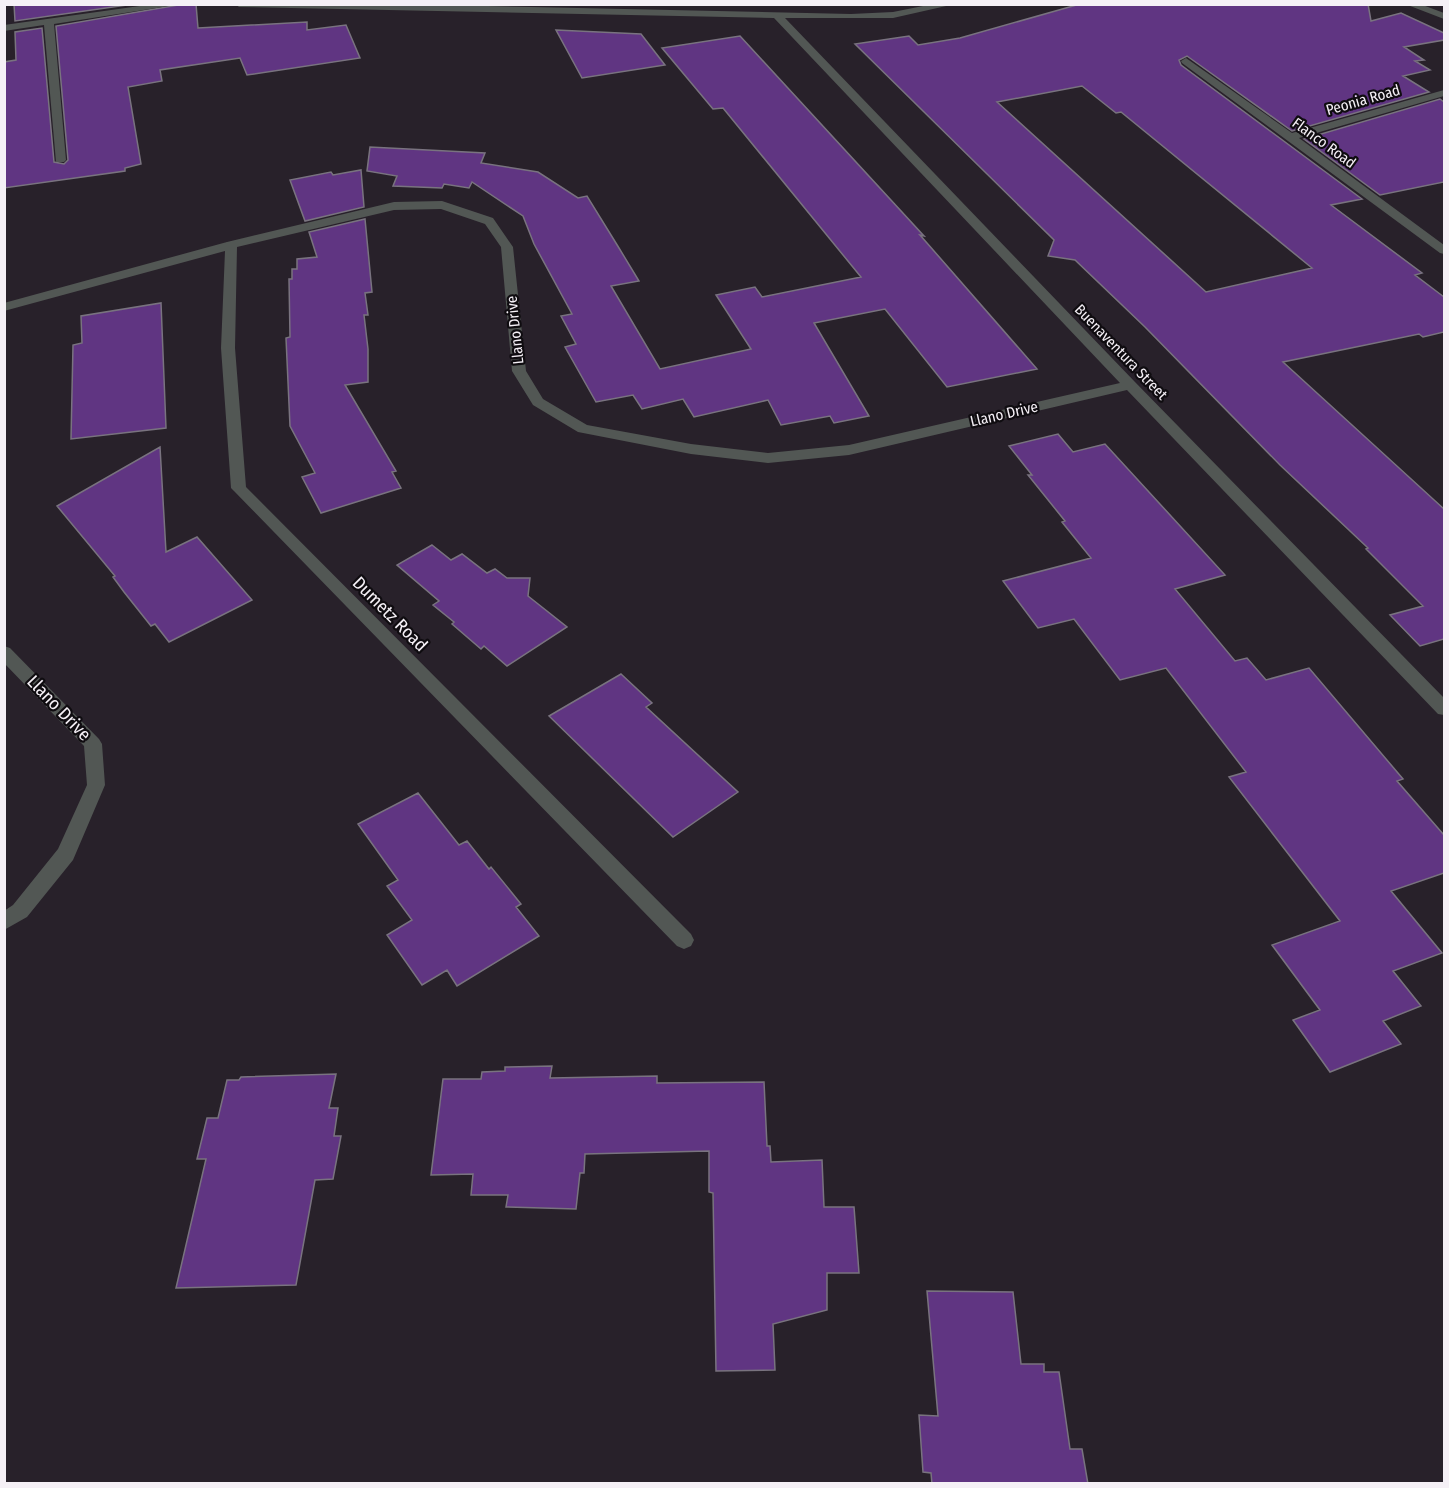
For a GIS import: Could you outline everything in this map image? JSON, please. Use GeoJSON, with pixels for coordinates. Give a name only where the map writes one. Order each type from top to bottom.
{"type":"FeatureCollection","features":[{"type":"Feature","properties":{"kind":"street"},"geometry":{"type":"LineString","coordinates":[[4,28],[178,4]]}},
{"type":"Feature","properties":{"kind":"street"},"geometry":{"type":"LineString","coordinates":[[240,4],[529,7],[851,17],[893,15],[951,4]]}},
{"type":"Feature","properties":{"kind":"street"},"geometry":{"type":"LineString","coordinates":[[881,4],[893,15]]}},
{"type":"Feature","properties":{"kind":"street"},"geometry":{"type":"LineString","coordinates":[[1408,4],[1444,16]]}},
{"type":"Feature","properties":{"kind":"street","name":"Buenaventura Street"},"geometry":{"type":"LineString","coordinates":[[776,15],[1444,709]]}},
{"type":"Feature","properties":{"kind":"street"},"geometry":{"type":"LineString","coordinates":[[50,21],[60,160]]}},
{"type":"Feature","properties":{"kind":"street","name":"Flanco Road"},"geometry":{"type":"LineString","coordinates":[[1186,62],[1444,250]]}},
{"type":"Feature","properties":{"kind":"street","name":"Peonia Road"},"geometry":{"type":"LineString","coordinates":[[1291,137],[1444,93]]}},
{"type":"Feature","properties":{"kind":"street","name":"Llano Drive"},"geometry":{"type":"LineString","coordinates":[[4,307],[231,245],[393,206],[442,205],[489,221],[507,247],[519,371],[538,402],[583,429],[691,449],[768,458],[849,450],[1130,385]]}},
{"type":"Feature","properties":{"kind":"street","name":"Dumetz Road"},"geometry":{"type":"LineString","coordinates":[[231,245],[228,348],[239,488],[684,940]]}},
{"type":"Feature","properties":{"kind":"street","name":"Llano Drive"},"geometry":{"type":"LineString","coordinates":[[4,652],[93,744],[96,785],[66,854],[20,911],[4,922]]}},
{"type":"Feature","properties":{"kind":"building"},"geometry":{"type":"Polygon","coordinates":[[[14,4],[134,4],[15,21],[14,4]]]}},
{"type":"Feature","properties":{"kind":"building"},"geometry":{"type":"Polygon","coordinates":[[[184,4],[196,4],[198,28],[307,22],[307,30],[346,25],[360,58],[247,75],[240,58],[160,70],[162,81],[128,87],[141,164],[125,168],[125,171],[4,188],[4,62],[16,60],[15,32],[42,28],[54,162],[64,164],[68,160],[56,26],[184,4]]]}},
{"type":"Feature","properties":{"kind":"building"},"geometry":{"type":"Polygon","coordinates":[[[1080,4],[1368,4],[1371,21],[1401,13],[1444,33],[1444,40],[1404,47],[1424,60],[1415,61],[1430,70],[1403,76],[1429,92],[1292,131],[1187,56],[1179,60],[1181,65],[1362,199],[1331,205],[1422,273],[1415,275],[1444,297],[1444,332],[1423,337],[1419,334],[1283,362],[1444,509],[1444,639],[1420,646],[1390,615],[1423,606],[1366,549],[1368,548],[1280,465],[1145,327],[1075,260],[1048,256],[1054,240],[855,44],[909,36],[918,45],[960,38],[1080,4]],[[1082,86],[997,102],[1206,292],[1312,268],[1121,112],[1116,113],[1082,86]]]}},
{"type":"Feature","properties":{"kind":"building"},"geometry":{"type":"Polygon","coordinates":[[[556,30],[641,34],[665,65],[582,78],[556,30]]]}},
{"type":"Feature","properties":{"kind":"building"},"geometry":{"type":"Polygon","coordinates":[[[740,36],[924,236],[920,235],[1037,369],[947,387],[885,309],[814,323],[869,416],[834,423],[830,416],[781,425],[768,400],[694,417],[683,399],[642,409],[633,395],[596,402],[565,347],[576,344],[561,316],[572,314],[534,244],[523,216],[472,182],[469,188],[444,184],[442,188],[393,186],[397,176],[367,171],[370,147],[485,153],[481,163],[538,172],[578,198],[587,196],[639,281],[611,286],[660,369],[751,349],[716,295],[755,287],[762,297],[861,277],[723,108],[713,109],[662,48],[740,36]]]}},
{"type":"Feature","properties":{"kind":"building"},"geometry":{"type":"Polygon","coordinates":[[[1440,99],[1444,102],[1444,182],[1380,195],[1304,139],[1440,99]]]}},
{"type":"Feature","properties":{"kind":"building"},"geometry":{"type":"Polygon","coordinates":[[[361,170],[364,207],[305,221],[290,180],[331,172],[333,175],[361,170]]]}},
{"type":"Feature","properties":{"kind":"building"},"geometry":{"type":"Polygon","coordinates":[[[365,219],[372,292],[365,293],[368,315],[364,315],[368,349],[368,382],[345,385],[396,471],[392,472],[401,488],[321,513],[302,477],[315,473],[290,426],[286,338],[290,337],[289,279],[292,279],[292,269],[297,269],[297,259],[317,257],[309,232],[365,219]]]}},
{"type":"Feature","properties":{"kind":"building"},"geometry":{"type":"Polygon","coordinates":[[[161,303],[166,428],[71,439],[73,345],[82,343],[81,316],[161,303]]]}},
{"type":"Feature","properties":{"kind":"building"},"geometry":{"type":"Polygon","coordinates":[[[1058,434],[1073,452],[1105,444],[1225,575],[1175,589],[1235,661],[1247,658],[1266,680],[1309,668],[1403,779],[1397,781],[1444,835],[1444,873],[1391,891],[1442,953],[1393,971],[1421,1006],[1383,1021],[1401,1044],[1330,1072],[1293,1020],[1320,1010],[1272,945],[1340,921],[1229,777],[1246,772],[1166,668],[1120,680],[1074,619],[1038,628],[1003,581],[1091,558],[1062,522],[1065,521],[1028,475],[1032,475],[1009,446],[1058,434]]]}},
{"type":"Feature","properties":{"kind":"building"},"geometry":{"type":"Polygon","coordinates":[[[160,447],[166,552],[197,537],[252,600],[169,642],[155,624],[151,626],[113,577],[115,576],[57,506],[160,447]]]}},
{"type":"Feature","properties":{"kind":"building"},"geometry":{"type":"Polygon","coordinates":[[[432,545],[451,560],[462,554],[487,573],[495,569],[507,578],[530,578],[528,596],[567,627],[507,666],[484,646],[481,649],[452,624],[454,622],[433,605],[439,601],[397,565],[432,545]]]}},
{"type":"Feature","properties":{"kind":"building"},"geometry":{"type":"Polygon","coordinates":[[[621,674],[652,703],[646,707],[738,792],[673,837],[549,716],[621,674]]]}},
{"type":"Feature","properties":{"kind":"building"},"geometry":{"type":"Polygon","coordinates":[[[418,793],[459,845],[467,841],[489,869],[491,867],[521,904],[516,907],[539,936],[457,986],[447,970],[422,985],[387,935],[412,920],[387,886],[398,880],[358,824],[418,793]]]}},
{"type":"Feature","properties":{"kind":"building"},"geometry":{"type":"Polygon","coordinates":[[[552,1066],[550,1078],[657,1076],[657,1083],[764,1082],[767,1146],[770,1146],[771,1162],[822,1160],[824,1207],[854,1207],[859,1273],[827,1273],[827,1310],[773,1324],[775,1370],[716,1371],[713,1193],[709,1192],[709,1151],[585,1154],[584,1173],[580,1173],[576,1209],[506,1207],[508,1195],[471,1195],[473,1174],[431,1175],[443,1079],[481,1079],[482,1072],[505,1071],[505,1067],[552,1066]]]}},
{"type":"Feature","properties":{"kind":"building"},"geometry":{"type":"Polygon","coordinates":[[[336,1074],[329,1108],[338,1108],[334,1136],[341,1136],[333,1179],[315,1180],[296,1285],[176,1288],[206,1159],[197,1159],[207,1118],[218,1118],[227,1080],[239,1080],[241,1077],[336,1074]]]}},
{"type":"Feature","properties":{"kind":"building"},"geometry":{"type":"Polygon","coordinates":[[[927,1291],[1013,1292],[1021,1364],[1044,1364],[1044,1372],[1059,1372],[1070,1449],[1082,1449],[1088,1484],[932,1484],[931,1473],[923,1472],[919,1415],[938,1416],[927,1291]]]}}]}
